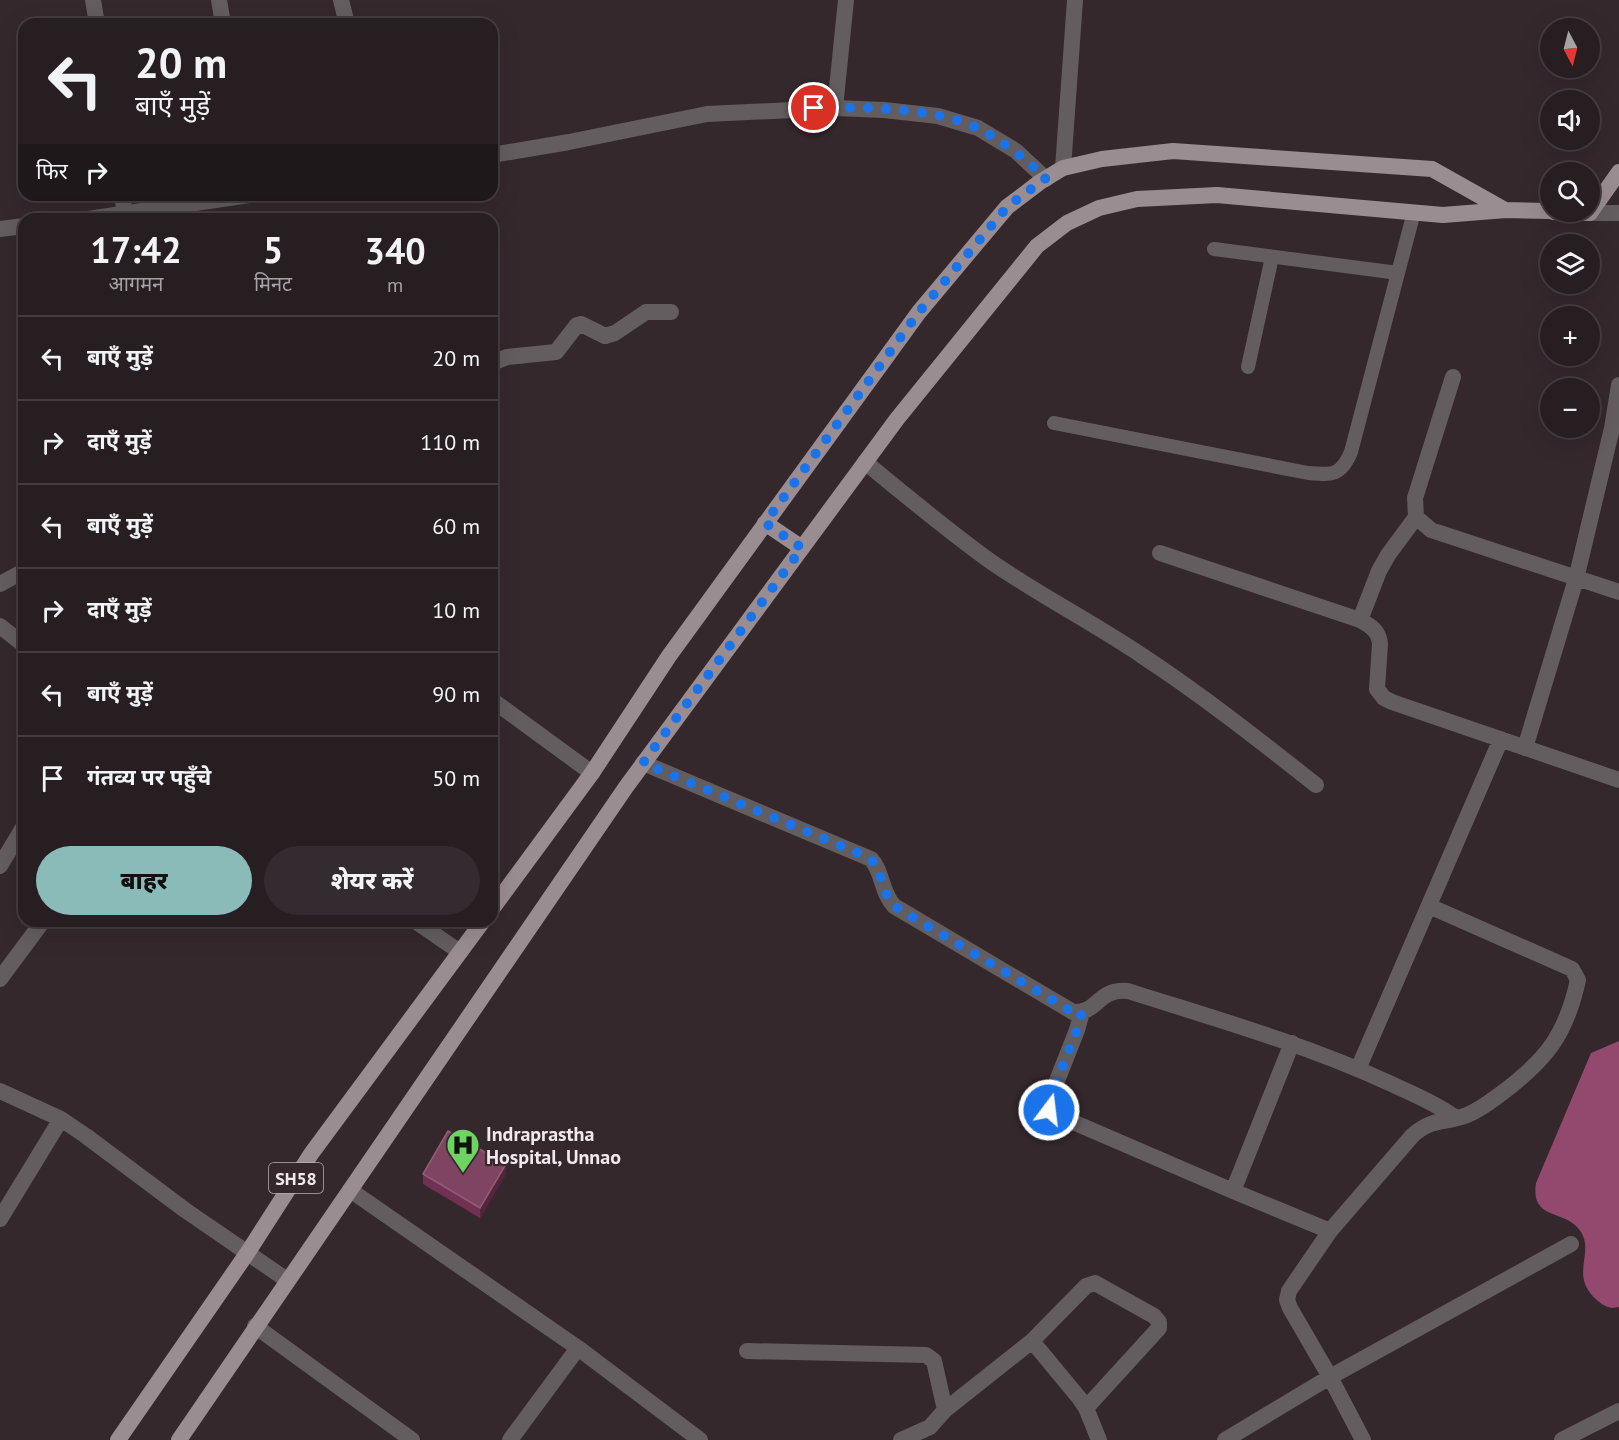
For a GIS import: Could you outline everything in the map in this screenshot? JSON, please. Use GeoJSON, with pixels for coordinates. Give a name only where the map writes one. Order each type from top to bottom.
{"type":"FeatureCollection","features":[{"type":"Feature","properties":{"kind":"main road","name":"SH58"},"geometry":{"type":"LineString","coordinates":[[498,901],[592,773],[669,656],[919,312],[1007,207],[1046,178],[1063,168],[1102,159],[1173,151],[1432,170],[1506,210]]}},
{"type":"Feature","properties":{"kind":"main road"},"geometry":{"type":"LineString","coordinates":[[1600,199],[1619,172]]}},
{"type":"Feature","properties":{"kind":"main road","name":"SH58"},"geometry":{"type":"LineString","coordinates":[[179,1440],[643,763],[897,419],[1037,246],[1067,223],[1099,208],[1137,200],[1217,195],[1443,215],[1506,210],[1540,211]]}},
{"type":"Feature","properties":{"kind":"main road"},"geometry":{"type":"LineString","coordinates":[[765,523],[802,548]]}},
{"type":"Feature","properties":{"kind":"main road","name":"SH58"},"geometry":{"type":"LineString","coordinates":[[118,1440],[248,1252],[311,1154],[479,927]]}},
{"type":"Feature","properties":{"kind":"street"},"geometry":{"type":"LineString","coordinates":[[93,0],[96,18]]}},
{"type":"Feature","properties":{"kind":"street"},"geometry":{"type":"LineString","coordinates":[[219,0],[222,18]]}},
{"type":"Feature","properties":{"kind":"street"},"geometry":{"type":"LineString","coordinates":[[341,0],[346,18]]}},
{"type":"Feature","properties":{"kind":"street"},"geometry":{"type":"LineString","coordinates":[[835,108],[846,0]]}},
{"type":"Feature","properties":{"kind":"street"},"geometry":{"type":"LineString","coordinates":[[1063,168],[1075,0]]}},
{"type":"Feature","properties":{"kind":"street"},"geometry":{"type":"LineString","coordinates":[[498,154],[707,114],[835,108],[884,110],[938,116],[978,128],[1016,151],[1046,178]]}},
{"type":"Feature","properties":{"kind":"street"},"geometry":{"type":"LineString","coordinates":[[132,213],[210,201]]}},
{"type":"Feature","properties":{"kind":"street"},"geometry":{"type":"LineString","coordinates":[[1600,213],[1619,213]]}},
{"type":"Feature","properties":{"kind":"street"},"geometry":{"type":"LineString","coordinates":[[0,227],[18,226]]}},
{"type":"Feature","properties":{"kind":"street"},"geometry":{"type":"LineString","coordinates":[[498,361],[507,357],[556,352],[577,325],[581,324],[605,336],[615,333],[646,312],[671,312]]}},
{"type":"Feature","properties":{"kind":"street"},"geometry":{"type":"LineString","coordinates":[[1360,620],[1378,571],[1416,517],[1415,498],[1453,377]]}},
{"type":"Feature","properties":{"kind":"street"},"geometry":{"type":"LineString","coordinates":[[1525,748],[1576,579],[1615,429],[1619,385]]}},
{"type":"Feature","properties":{"kind":"street"},"geometry":{"type":"LineString","coordinates":[[865,462],[991,561],[1176,679],[1239,724],[1316,785]]}},
{"type":"Feature","properties":{"kind":"street"},"geometry":{"type":"LineString","coordinates":[[1416,517],[1431,530],[1619,592]]}},
{"type":"Feature","properties":{"kind":"street"},"geometry":{"type":"LineString","coordinates":[[1160,553],[1360,620],[1371,627],[1380,637],[1377,688],[1384,698],[1619,780]]}},
{"type":"Feature","properties":{"kind":"street"},"geometry":{"type":"LineString","coordinates":[[0,584],[18,574]]}},
{"type":"Feature","properties":{"kind":"street"},"geometry":{"type":"LineString","coordinates":[[0,626],[18,640]]}},
{"type":"Feature","properties":{"kind":"street"},"geometry":{"type":"LineString","coordinates":[[498,704],[592,773]]}},
{"type":"Feature","properties":{"kind":"street"},"geometry":{"type":"LineString","coordinates":[[1358,1069],[1502,740]]}},
{"type":"Feature","properties":{"kind":"street"},"geometry":{"type":"LineString","coordinates":[[643,763],[870,858],[879,870],[886,896],[894,906],[1069,1010],[1082,1012],[1109,992],[1128,991],[1292,1043],[1358,1069],[1433,1103],[1456,1118]]}},
{"type":"Feature","properties":{"kind":"street"},"geometry":{"type":"LineString","coordinates":[[0,866],[18,836]]}},
{"type":"Feature","properties":{"kind":"street"},"geometry":{"type":"LineString","coordinates":[[1363,1440],[1290,1308],[1287,1300],[1292,1286],[1330,1231],[1420,1129],[1435,1122],[1466,1116],[1529,1073],[1541,1061],[1561,1033],[1577,985],[1577,976],[1572,969],[1429,906]]}},
{"type":"Feature","properties":{"kind":"street"},"geometry":{"type":"LineString","coordinates":[[0,979],[39,927]]}},
{"type":"Feature","properties":{"kind":"street"},"geometry":{"type":"LineString","coordinates":[[424,927],[460,952]]}},
{"type":"Feature","properties":{"kind":"street"},"geometry":{"type":"LineString","coordinates":[[1082,1012],[1049,1101],[1048,1106],[1052,1113],[1330,1231]]}},
{"type":"Feature","properties":{"kind":"street"},"geometry":{"type":"LineString","coordinates":[[1233,1191],[1292,1043]]}},
{"type":"Feature","properties":{"kind":"street"},"geometry":{"type":"LineString","coordinates":[[0,1091],[61,1119],[112,1154],[185,1210],[287,1280]]}},
{"type":"Feature","properties":{"kind":"street"},"geometry":{"type":"LineString","coordinates":[[0,1219],[61,1119]]}},
{"type":"Feature","properties":{"kind":"street"},"geometry":{"type":"LineString","coordinates":[[350,1190],[578,1348],[700,1440]]}},
{"type":"Feature","properties":{"kind":"street"},"geometry":{"type":"LineString","coordinates":[[1225,1440],[1330,1377],[1571,1244]]}},
{"type":"Feature","properties":{"kind":"street"},"geometry":{"type":"LineString","coordinates":[[901,1440],[931,1434],[945,1410],[1032,1341],[1086,1286],[1093,1283],[1154,1316],[1159,1322],[1158,1331],[1086,1408]]}},
{"type":"Feature","properties":{"kind":"street"},"geometry":{"type":"LineString","coordinates":[[255,1326],[412,1440]]}},
{"type":"Feature","properties":{"kind":"street"},"geometry":{"type":"LineString","coordinates":[[1032,1341],[1086,1408],[1099,1440]]}},
{"type":"Feature","properties":{"kind":"street"},"geometry":{"type":"LineString","coordinates":[[510,1440],[578,1348]]}},
{"type":"Feature","properties":{"kind":"street"},"geometry":{"type":"LineString","coordinates":[[747,1351],[926,1354],[934,1361],[945,1410]]}},
{"type":"Feature","properties":{"kind":"street"},"geometry":{"type":"LineString","coordinates":[[1562,1440],[1619,1411]]}},
{"type":"Feature","properties":{"kind":"lane"},"geometry":{"type":"LineString","coordinates":[[1054,423],[1308,474],[1335,472],[1345,466],[1351,452],[1414,212]]}},
{"type":"Feature","properties":{"kind":"lane"},"geometry":{"type":"LineString","coordinates":[[1214,249],[1398,273]]}},
{"type":"Feature","properties":{"kind":"lane"},"geometry":{"type":"LineString","coordinates":[[1248,367],[1272,257]]}},
{"type":"Feature","properties":{"kind":"shaded area"},"geometry":{"type":"Polygon","coordinates":[[[1619,1041],[1619,1307],[1613,1308],[1598,1301],[1589,1292],[1585,1283],[1583,1274],[1585,1240],[1581,1232],[1575,1225],[1538,1204],[1536,1183],[1591,1053],[1619,1041]]]}},
{"type":"Feature","properties":{"kind":"building"},"geometry":{"type":"Polygon","coordinates":[[[448,1131],[506,1164],[480,1208],[423,1174],[448,1131]]]}},
{"type":"Feature","properties":{"kind":"place","name":"Indraprastha Hospital, Unnao"},"geometry":{"type":"Point","coordinates":[463,1174]}},
{"type":"Feature","properties":{"kind":"route"},"geometry":{"type":"LineString","coordinates":[[814,108],[884,110],[938,116],[978,128],[1016,151],[1046,178],[1007,207],[919,312],[765,523],[802,548],[643,763],[870,858],[879,870],[886,896],[894,906],[1069,1010],[1082,1012],[1049,1101],[1049,1110]]}}]}
